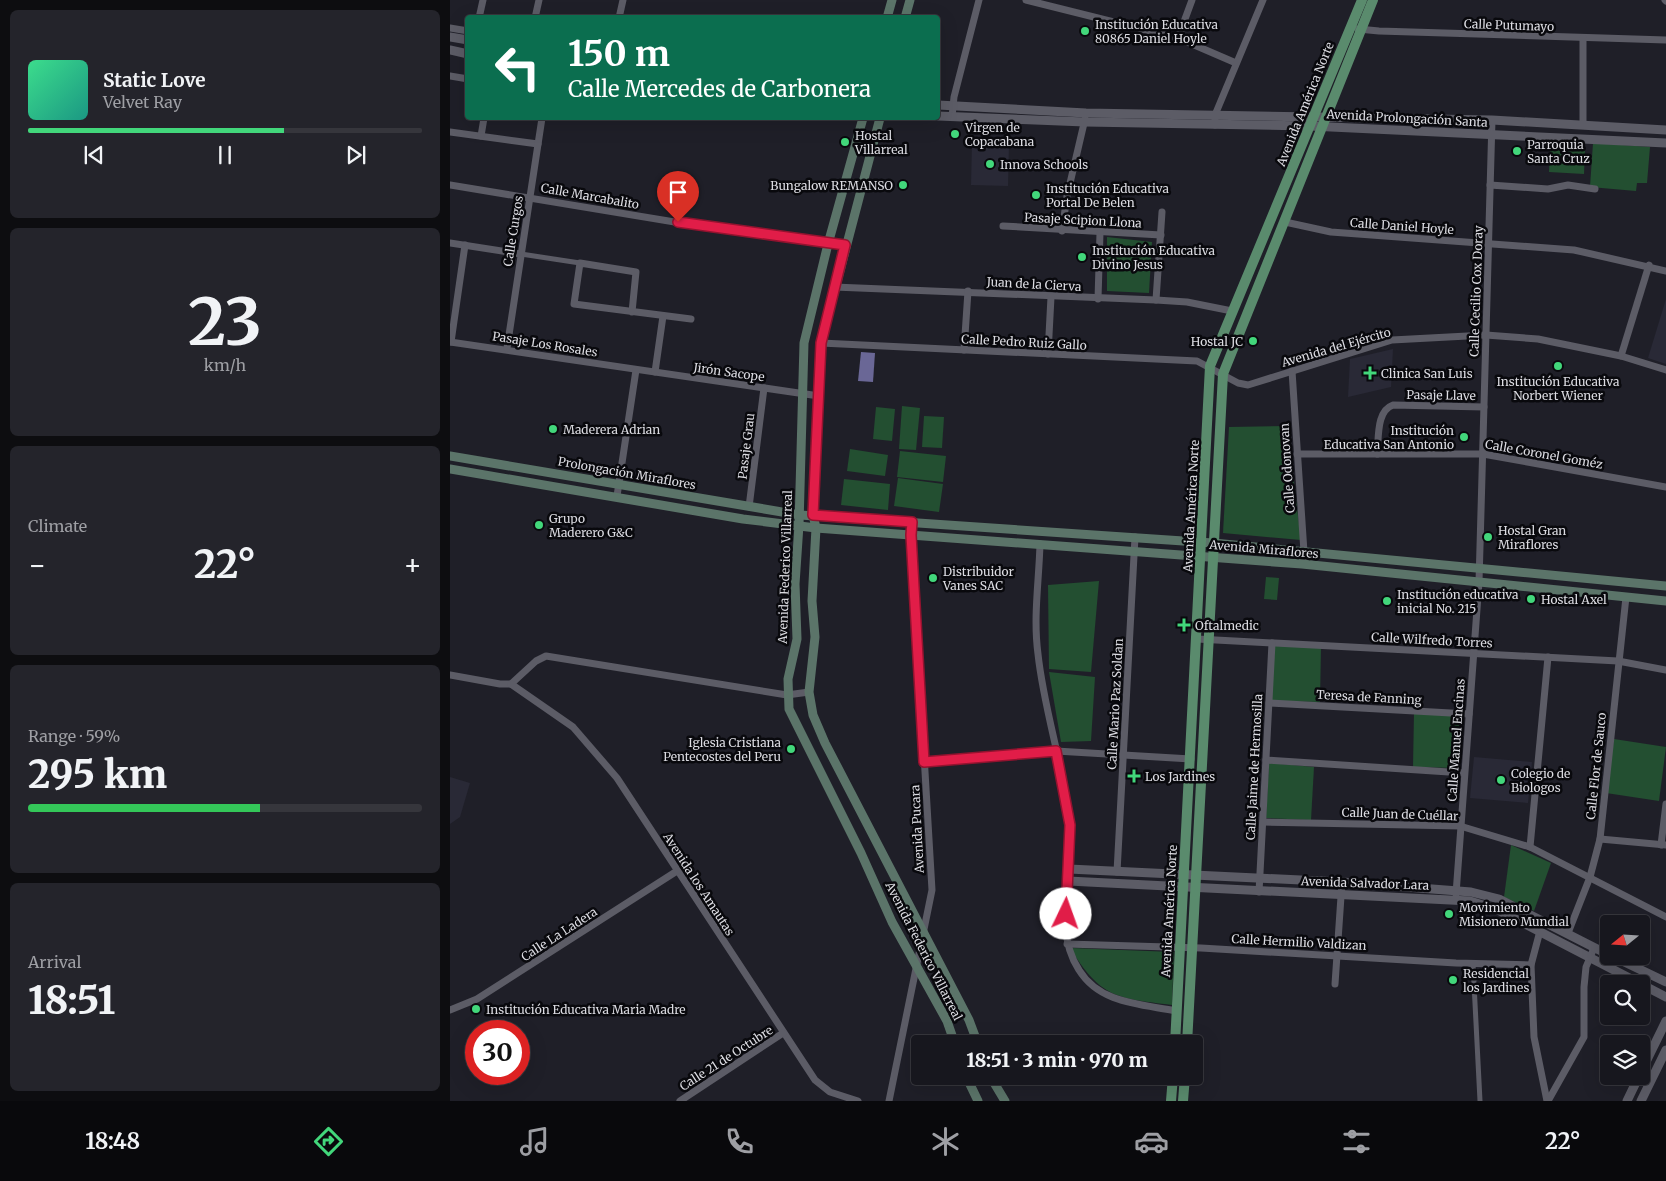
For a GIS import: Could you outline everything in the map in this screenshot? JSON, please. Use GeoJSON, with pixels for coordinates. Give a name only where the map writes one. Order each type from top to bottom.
{"type":"FeatureCollection","features":[{"type":"Feature","properties":{"kind":"main road"},"geometry":{"type":"LineString","coordinates":[[889,15],[892,0]]}},
{"type":"Feature","properties":{"kind":"main road"},"geometry":{"type":"LineString","coordinates":[[906,15],[910,0]]}},
{"type":"Feature","properties":{"kind":"main road","name":"Avenida América Norte"},"geometry":{"type":"LineString","coordinates":[[1188,1035],[1223,374],[1327,116],[1356,28],[1362,0]]}},
{"type":"Feature","properties":{"kind":"main road","name":"Avenida América Norte"},"geometry":{"type":"LineString","coordinates":[[1175,1035],[1210,366],[1312,121],[1356,28],[1373,0]]}},
{"type":"Feature","properties":{"kind":"main road","name":"Avenida Federico Villarreal"},"geometry":{"type":"LineString","coordinates":[[861,120],[804,343],[800,525],[795,584],[797,639],[788,679],[787,695],[789,709],[796,726],[861,853],[892,922],[947,1021],[952,1035]]}},
{"type":"Feature","properties":{"kind":"main road"},"geometry":{"type":"LineString","coordinates":[[816,528],[813,515],[821,343],[845,245],[879,120]]}},
{"type":"Feature","properties":{"kind":"main road"},"geometry":{"type":"LineString","coordinates":[[1261,245],[1273,250]]}},
{"type":"Feature","properties":{"kind":"main road","name":"Prolongación Miraflores"},"geometry":{"type":"LineString","coordinates":[[450,456],[800,515]]}},
{"type":"Feature","properties":{"kind":"main road","name":"Prolongación Miraflores"},"geometry":{"type":"LineString","coordinates":[[450,469],[743,519],[800,525]]}},
{"type":"Feature","properties":{"kind":"main road","name":"Avenida Miraflores"},"geometry":{"type":"LineString","coordinates":[[800,515],[1202,542],[1666,586]]}},
{"type":"Feature","properties":{"kind":"main road","name":"Avenida Miraflores"},"geometry":{"type":"LineString","coordinates":[[800,525],[816,528],[1302,564],[1666,601]]}},
{"type":"Feature","properties":{"kind":"main road","name":"Avenida Federico Villarreal"},"geometry":{"type":"LineString","coordinates":[[816,528],[812,601],[815,644],[809,692],[813,715],[825,743],[894,872],[924,935],[969,1020],[975,1035]]}},
{"type":"Feature","properties":{"kind":"main road"},"geometry":{"type":"LineString","coordinates":[[1034,530],[1036,544]]}},
{"type":"Feature","properties":{"kind":"main road"},"geometry":{"type":"LineString","coordinates":[[970,1085],[978,1101]]}},
{"type":"Feature","properties":{"kind":"main road"},"geometry":{"type":"LineString","coordinates":[[995,1085],[1005,1101]]}},
{"type":"Feature","properties":{"kind":"main road"},"geometry":{"type":"LineString","coordinates":[[1172,1101],[1173,1085]]}},
{"type":"Feature","properties":{"kind":"main road"},"geometry":{"type":"LineString","coordinates":[[1183,1101],[1184,1085]]}},
{"type":"Feature","properties":{"kind":"street"},"geometry":{"type":"LineString","coordinates":[[480,15],[483,0]]}},
{"type":"Feature","properties":{"kind":"street"},"geometry":{"type":"LineString","coordinates":[[536,15],[539,0]]}},
{"type":"Feature","properties":{"kind":"street"},"geometry":{"type":"LineString","coordinates":[[620,15],[624,0]]}},
{"type":"Feature","properties":{"kind":"street"},"geometry":{"type":"LineString","coordinates":[[952,117],[979,0]]}},
{"type":"Feature","properties":{"kind":"street"},"geometry":{"type":"LineString","coordinates":[[1026,0],[1178,38],[1236,63]]}},
{"type":"Feature","properties":{"kind":"street"},"geometry":{"type":"LineString","coordinates":[[1178,38],[1192,0]]}},
{"type":"Feature","properties":{"kind":"street"},"geometry":{"type":"LineString","coordinates":[[1215,120],[1236,63],[1263,0]]}},
{"type":"Feature","properties":{"kind":"street"},"geometry":{"type":"LineString","coordinates":[[450,28],[465,30]]}},
{"type":"Feature","properties":{"kind":"street","name":"Calle Putumayo"},"geometry":{"type":"LineString","coordinates":[[1356,28],[1666,40]]}},
{"type":"Feature","properties":{"kind":"street"},"geometry":{"type":"LineString","coordinates":[[450,37],[465,40]]}},
{"type":"Feature","properties":{"kind":"street"},"geometry":{"type":"LineString","coordinates":[[1583,38],[1583,124]]}},
{"type":"Feature","properties":{"kind":"street"},"geometry":{"type":"LineString","coordinates":[[450,50],[465,53]]}},
{"type":"Feature","properties":{"kind":"street"},"geometry":{"type":"LineString","coordinates":[[450,76],[465,78]]}},
{"type":"Feature","properties":{"kind":"street","name":"Avenida Prolongación Santa"},"geometry":{"type":"LineString","coordinates":[[940,105],[1086,113],[1194,115],[1215,120],[1312,121],[1327,116],[1492,120],[1666,130]]}},
{"type":"Feature","properties":{"kind":"street"},"geometry":{"type":"LineString","coordinates":[[1062,231],[1067,196],[1086,113]]}},
{"type":"Feature","properties":{"kind":"street"},"geometry":{"type":"LineString","coordinates":[[1193,125],[1194,115]]}},
{"type":"Feature","properties":{"kind":"street","name":"Avenida Prolongación Santa"},"geometry":{"type":"LineString","coordinates":[[940,116],[1193,125],[1215,120]]}},
{"type":"Feature","properties":{"kind":"street"},"geometry":{"type":"LineString","coordinates":[[481,136],[484,120]]}},
{"type":"Feature","properties":{"kind":"street","name":"Calle Curgos"},"geometry":{"type":"LineString","coordinates":[[506,348],[542,120]]}},
{"type":"Feature","properties":{"kind":"street","name":"Calle Cecilio Cox Doray"},"geometry":{"type":"LineString","coordinates":[[1479,582],[1492,120]]}},
{"type":"Feature","properties":{"kind":"street","name":"Avenida Prolongación Santa"},"geometry":{"type":"LineString","coordinates":[[1312,121],[1323,126],[1666,143]]}},
{"type":"Feature","properties":{"kind":"street"},"geometry":{"type":"LineString","coordinates":[[450,132],[538,144]]}},
{"type":"Feature","properties":{"kind":"street","name":"Calle Marcabalito"},"geometry":{"type":"LineString","coordinates":[[450,185],[704,227],[845,245]]}},
{"type":"Feature","properties":{"kind":"street"},"geometry":{"type":"LineString","coordinates":[[1490,185],[1548,189],[1568,185],[1595,189]]}},
{"type":"Feature","properties":{"kind":"street"},"geometry":{"type":"LineString","coordinates":[[1156,300],[1162,212]]}},
{"type":"Feature","properties":{"kind":"street","name":"Calle Daniel Hoyle"},"geometry":{"type":"LineString","coordinates":[[1285,222],[1331,232],[1574,250],[1648,265],[1666,271]]}},
{"type":"Feature","properties":{"kind":"street","name":"Pasaje Scipion Llona"},"geometry":{"type":"LineString","coordinates":[[1003,226],[1161,236]]}},
{"type":"Feature","properties":{"kind":"street"},"geometry":{"type":"LineString","coordinates":[[1098,299],[1100,233]]}},
{"type":"Feature","properties":{"kind":"street"},"geometry":{"type":"LineString","coordinates":[[450,243],[636,272],[632,312]]}},
{"type":"Feature","properties":{"kind":"street"},"geometry":{"type":"LineString","coordinates":[[450,342],[465,245]]}},
{"type":"Feature","properties":{"kind":"street"},"geometry":{"type":"LineString","coordinates":[[580,263],[574,304],[691,319]]}},
{"type":"Feature","properties":{"kind":"street"},"geometry":{"type":"LineString","coordinates":[[1621,356],[1648,265]]}},
{"type":"Feature","properties":{"kind":"street","name":"Juan de la Cierva"},"geometry":{"type":"LineString","coordinates":[[834,287],[1156,300],[1187,302],[1232,311]]}},
{"type":"Feature","properties":{"kind":"street"},"geometry":{"type":"LineString","coordinates":[[964,350],[968,291]]}},
{"type":"Feature","properties":{"kind":"street"},"geometry":{"type":"LineString","coordinates":[[1048,354],[1052,297]]}},
{"type":"Feature","properties":{"kind":"street"},"geometry":{"type":"LineString","coordinates":[[655,372],[663,316]]}},
{"type":"Feature","properties":{"kind":"street","name":"Avenida del Ejército"},"geometry":{"type":"LineString","coordinates":[[1223,374],[1248,385],[1392,340],[1486,336],[1538,339],[1621,356],[1666,370]]}},
{"type":"Feature","properties":{"kind":"street","name":"Pasaje Los Rosales"},"geometry":{"type":"LineString","coordinates":[[450,342],[506,348],[636,370]]}},
{"type":"Feature","properties":{"kind":"street","name":"Calle Pedro Ruiz Gallo"},"geometry":{"type":"LineString","coordinates":[[821,343],[1196,361],[1210,366],[1223,374]]}},
{"type":"Feature","properties":{"kind":"street"},"geometry":{"type":"LineString","coordinates":[[617,496],[636,370]]}},
{"type":"Feature","properties":{"kind":"street","name":"Jirón Sacope"},"geometry":{"type":"LineString","coordinates":[[636,370],[819,396]]}},
{"type":"Feature","properties":{"kind":"street","name":"Calle Odonovan"},"geometry":{"type":"LineString","coordinates":[[1292,371],[1304,552],[1302,564]]}},
{"type":"Feature","properties":{"kind":"street","name":"Pasaje Grau"},"geometry":{"type":"LineString","coordinates":[[749,507],[764,388]]}},
{"type":"Feature","properties":{"kind":"street","name":"Pasaje Llave"},"geometry":{"type":"LineString","coordinates":[[1377,454],[1382,413],[1386,408],[1393,405],[1484,407]]}},
{"type":"Feature","properties":{"kind":"street","name":"Calle Coronel Goméz"},"geometry":{"type":"LineString","coordinates":[[1298,454],[1483,454],[1666,487]]}},
{"type":"Feature","properties":{"kind":"street","name":"Avenida Pucara"},"geometry":{"type":"LineString","coordinates":[[889,1101],[932,890],[911,535],[912,522]]}},
{"type":"Feature","properties":{"kind":"street","name":"Calle Mario Paz Soldan"},"geometry":{"type":"LineString","coordinates":[[1117,872],[1135,537]]}},
{"type":"Feature","properties":{"kind":"street"},"geometry":{"type":"LineString","coordinates":[[1036,544],[1034,618],[1038,656],[1070,825],[1067,944],[1079,971],[1095,988],[1108,997],[1176,1010]]}},
{"type":"Feature","properties":{"kind":"street","name":"Calle Manuel Encinas"},"geometry":{"type":"LineString","coordinates":[[1455,900],[1479,582]]}},
{"type":"Feature","properties":{"kind":"street","name":"Calle Flor de Sauco"},"geometry":{"type":"LineString","coordinates":[[1568,933],[1590,877],[1600,838],[1626,597]]}},
{"type":"Feature","properties":{"kind":"street","name":"Calle Wilfredo Torres"},"geometry":{"type":"LineString","coordinates":[[1197,639],[1618,661],[1666,670]]}},
{"type":"Feature","properties":{"kind":"street","name":"Calle Jaime de Hermosilla"},"geometry":{"type":"LineString","coordinates":[[1259,892],[1272,643]]}},
{"type":"Feature","properties":{"kind":"street"},"geometry":{"type":"LineString","coordinates":[[511,684],[536,661],[546,656],[787,695],[809,692]]}},
{"type":"Feature","properties":{"kind":"street"},"geometry":{"type":"LineString","coordinates":[[1530,847],[1548,657]]}},
{"type":"Feature","properties":{"kind":"street","name":"Avenida los Amautas"},"geometry":{"type":"LineString","coordinates":[[450,674],[500,684],[511,684],[573,727],[617,778],[815,1080],[830,1092],[858,1101]]}},
{"type":"Feature","properties":{"kind":"street","name":"Teresa de Fanning"},"geometry":{"type":"LineString","coordinates":[[1269,704],[1469,714]]}},
{"type":"Feature","properties":{"kind":"street"},"geometry":{"type":"LineString","coordinates":[[924,762],[1056,751],[1191,759]]}},
{"type":"Feature","properties":{"kind":"street"},"geometry":{"type":"LineString","coordinates":[[1266,760],[1464,773]]}},
{"type":"Feature","properties":{"kind":"street"},"geometry":{"type":"LineString","coordinates":[[1600,838],[1664,845],[1666,804]]}},
{"type":"Feature","properties":{"kind":"street","name":"Calle Juan de Cuéllar"},"geometry":{"type":"LineString","coordinates":[[1263,822],[1460,826],[1530,847],[1666,917]]}},
{"type":"Feature","properties":{"kind":"street","name":"Avenida Salvador Lara"},"geometry":{"type":"LineString","coordinates":[[1069,869],[1456,889],[1500,899],[1600,950]]}},
{"type":"Feature","properties":{"kind":"street","name":"Calle La Ladera"},"geometry":{"type":"LineString","coordinates":[[450,1010],[477,1000],[677,871]]}},
{"type":"Feature","properties":{"kind":"street","name":"Avenida Salvador Lara"},"geometry":{"type":"LineString","coordinates":[[1068,881],[1470,901],[1496,909],[1624,975]]}},
{"type":"Feature","properties":{"kind":"street"},"geometry":{"type":"LineString","coordinates":[[1335,984],[1342,882]]}},
{"type":"Feature","properties":{"kind":"street"},"geometry":{"type":"LineString","coordinates":[[1540,931],[1531,965],[1534,1037],[1548,1101]]}},
{"type":"Feature","properties":{"kind":"street","name":"Calle Hermilio Valdizan"},"geometry":{"type":"LineString","coordinates":[[1067,944],[1337,955],[1473,964],[1531,965]]}},
{"type":"Feature","properties":{"kind":"street"},"geometry":{"type":"LineString","coordinates":[[1548,1101],[1584,1037],[1586,967],[1594,948]]}},
{"type":"Feature","properties":{"kind":"street"},"geometry":{"type":"LineString","coordinates":[[1473,964],[1480,1101]]}},
{"type":"Feature","properties":{"kind":"street"},"geometry":{"type":"LineString","coordinates":[[1631,965],[1666,982]]}},
{"type":"Feature","properties":{"kind":"street","name":"Avenida Salvador Lara"},"geometry":{"type":"LineString","coordinates":[[1650,989],[1666,997]]}},
{"type":"Feature","properties":{"kind":"street"},"geometry":{"type":"LineString","coordinates":[[1650,1054],[1666,1021]]}},
{"type":"Feature","properties":{"kind":"street","name":"Calle 21 de Octubre"},"geometry":{"type":"LineString","coordinates":[[680,1101],[783,1033]]}},
{"type":"Feature","properties":{"kind":"street"},"geometry":{"type":"LineString","coordinates":[[1641,1101],[1666,1050]]}},
{"type":"Feature","properties":{"kind":"street"},"geometry":{"type":"LineString","coordinates":[[1627,1101],[1635,1085]]}},
{"type":"Feature","properties":{"kind":"street"},"geometry":{"type":"LineString","coordinates":[[1644,1085],[1647,1088]]}},
{"type":"Feature","properties":{"kind":"shaded area","name":"Innova Schools"},"geometry":{"type":"Polygon","coordinates":[[[972,143],[1009,144],[1008,186],[971,185],[972,143]]]}},
{"type":"Feature","properties":{"kind":"shaded area"},"geometry":{"type":"Polygon","coordinates":[[[1666,299],[1666,364],[1648,358],[1666,299]]]}},
{"type":"Feature","properties":{"kind":"shaded area","name":"Clinica San Luis"},"geometry":{"type":"Polygon","coordinates":[[[1393,349],[1391,387],[1348,397],[1350,359],[1393,349]]]}},
{"type":"Feature","properties":{"kind":"shaded area"},"geometry":{"type":"Polygon","coordinates":[[[861,352],[875,353],[873,382],[858,381],[861,352]]]}},
{"type":"Feature","properties":{"kind":"shaded area","name":"Colegio de Biologos"},"geometry":{"type":"Polygon","coordinates":[[[1474,757],[1532,762],[1528,803],[1470,798],[1474,757]]]}},
{"type":"Feature","properties":{"kind":"shaded area"},"geometry":{"type":"Polygon","coordinates":[[[450,777],[470,783],[460,817],[450,824],[450,777]]]}},
{"type":"Feature","properties":{"kind":"green space"},"geometry":{"type":"Polygon","coordinates":[[[1593,143],[1650,147],[1647,183],[1637,183],[1636,191],[1590,187],[1593,143]]]}},
{"type":"Feature","properties":{"kind":"green space"},"geometry":{"type":"Polygon","coordinates":[[[1550,149],[1585,150],[1584,174],[1549,172],[1550,149]]]}},
{"type":"Feature","properties":{"kind":"green space"},"geometry":{"type":"Polygon","coordinates":[[[1107,237],[1152,242],[1149,293],[1107,291],[1107,237]]]}},
{"type":"Feature","properties":{"kind":"green space"},"geometry":{"type":"Polygon","coordinates":[[[902,406],[920,408],[916,450],[899,449],[902,406]]]}},
{"type":"Feature","properties":{"kind":"green space"},"geometry":{"type":"Polygon","coordinates":[[[876,407],[895,409],[892,441],[873,439],[876,407]]]}},
{"type":"Feature","properties":{"kind":"green space"},"geometry":{"type":"Polygon","coordinates":[[[924,416],[944,417],[942,448],[922,447],[924,416]]]}},
{"type":"Feature","properties":{"kind":"green space"},"geometry":{"type":"Polygon","coordinates":[[[1287,426],[1301,540],[1223,533],[1229,427],[1287,426]]]}},
{"type":"Feature","properties":{"kind":"green space"},"geometry":{"type":"Polygon","coordinates":[[[850,449],[888,455],[885,476],[847,471],[850,449]]]}},
{"type":"Feature","properties":{"kind":"green space"},"geometry":{"type":"Polygon","coordinates":[[[900,451],[946,456],[943,482],[897,477],[900,451]]]}},
{"type":"Feature","properties":{"kind":"green space"},"geometry":{"type":"Polygon","coordinates":[[[898,478],[943,484],[939,512],[894,506],[898,478]]]}},
{"type":"Feature","properties":{"kind":"green space"},"geometry":{"type":"Polygon","coordinates":[[[844,479],[890,484],[888,510],[841,505],[844,479]]]}},
{"type":"Feature","properties":{"kind":"green space"},"geometry":{"type":"Polygon","coordinates":[[[1266,577],[1279,578],[1277,600],[1264,599],[1266,577]]]}},
{"type":"Feature","properties":{"kind":"green space"},"geometry":{"type":"Polygon","coordinates":[[[1099,581],[1091,672],[1049,669],[1048,585],[1099,581]]]}},
{"type":"Feature","properties":{"kind":"green space"},"geometry":{"type":"Polygon","coordinates":[[[1275,642],[1321,646],[1320,702],[1271,701],[1275,642]]]}},
{"type":"Feature","properties":{"kind":"green space"},"geometry":{"type":"Polygon","coordinates":[[[1049,672],[1095,677],[1091,741],[1061,742],[1049,672]]]}},
{"type":"Feature","properties":{"kind":"green space"},"geometry":{"type":"Polygon","coordinates":[[[1414,713],[1462,717],[1459,768],[1413,767],[1414,713]]]}},
{"type":"Feature","properties":{"kind":"green space"},"geometry":{"type":"Polygon","coordinates":[[[1614,739],[1666,747],[1659,801],[1606,793],[1614,739]]]}},
{"type":"Feature","properties":{"kind":"green space"},"geometry":{"type":"Polygon","coordinates":[[[1269,763],[1314,767],[1311,820],[1266,818],[1269,763]]]}},
{"type":"Feature","properties":{"kind":"green space"},"geometry":{"type":"Polygon","coordinates":[[[1511,845],[1551,863],[1534,911],[1504,897],[1511,845]]]}},
{"type":"Feature","properties":{"kind":"green space"},"geometry":{"type":"Polygon","coordinates":[[[1070,948],[1174,952],[1172,1005],[1137,1000],[1112,993],[1091,977],[1070,948]]]}},
{"type":"Feature","properties":{"kind":"place","name":"Institución Educativa 80865 Daniel Hoyle"},"geometry":{"type":"Point","coordinates":[1085,31]}},
{"type":"Feature","properties":{"kind":"place","name":"Virgen de Copacabana"},"geometry":{"type":"Point","coordinates":[955,134]}},
{"type":"Feature","properties":{"kind":"place","name":"Hostal Villarreal"},"geometry":{"type":"Point","coordinates":[845,142]}},
{"type":"Feature","properties":{"kind":"place","name":"Parroquia Santa Cruz"},"geometry":{"type":"Point","coordinates":[1517,151]}},
{"type":"Feature","properties":{"kind":"place","name":"Innova Schools"},"geometry":{"type":"Point","coordinates":[990,164]}},
{"type":"Feature","properties":{"kind":"place","name":"Bungalow REMANSO"},"geometry":{"type":"Point","coordinates":[903,185]}},
{"type":"Feature","properties":{"kind":"place","name":"Institución Educativa Portal De Belen"},"geometry":{"type":"Point","coordinates":[1036,195]}},
{"type":"Feature","properties":{"kind":"place","name":"Institución Educativa Divino Jesus"},"geometry":{"type":"Point","coordinates":[1082,257]}},
{"type":"Feature","properties":{"kind":"place","name":"Hostal JC"},"geometry":{"type":"Point","coordinates":[1253,341]}},
{"type":"Feature","properties":{"kind":"place","name":"Institución Educativa Norbert Wiener"},"geometry":{"type":"Point","coordinates":[1558,366]}},
{"type":"Feature","properties":{"kind":"place","name":"Clinica San Luis"},"geometry":{"type":"Point","coordinates":[1370,373]}},
{"type":"Feature","properties":{"kind":"place","name":"Maderera Adrian"},"geometry":{"type":"Point","coordinates":[553,429]}},
{"type":"Feature","properties":{"kind":"place","name":"Institución Educativa San Antonio"},"geometry":{"type":"Point","coordinates":[1464,437]}},
{"type":"Feature","properties":{"kind":"place","name":"Grupo Maderero G&C"},"geometry":{"type":"Point","coordinates":[539,525]}},
{"type":"Feature","properties":{"kind":"place","name":"Hostal Gran Miraflores"},"geometry":{"type":"Point","coordinates":[1488,537]}},
{"type":"Feature","properties":{"kind":"place","name":"Distribuidor Vanes SAC"},"geometry":{"type":"Point","coordinates":[933,578]}},
{"type":"Feature","properties":{"kind":"place","name":"Hostal Axel"},"geometry":{"type":"Point","coordinates":[1531,599]}},
{"type":"Feature","properties":{"kind":"place","name":"Institución educativa inicial No. 215"},"geometry":{"type":"Point","coordinates":[1387,601]}},
{"type":"Feature","properties":{"kind":"place","name":"Oftalmedic"},"geometry":{"type":"Point","coordinates":[1184,625]}},
{"type":"Feature","properties":{"kind":"place","name":"Iglesia Cristiana Pentecostes del Peru"},"geometry":{"type":"Point","coordinates":[791,749]}},
{"type":"Feature","properties":{"kind":"place","name":"Los Jardines"},"geometry":{"type":"Point","coordinates":[1134,776]}},
{"type":"Feature","properties":{"kind":"place","name":"Colegio de Biologos"},"geometry":{"type":"Point","coordinates":[1501,780]}},
{"type":"Feature","properties":{"kind":"place","name":"Movimiento Misionero Mundial"},"geometry":{"type":"Point","coordinates":[1449,914]}},
{"type":"Feature","properties":{"kind":"place","name":"Residencial los Jardines"},"geometry":{"type":"Point","coordinates":[1453,980]}},
{"type":"Feature","properties":{"kind":"place","name":"Institución Educativa Maria Madre"},"geometry":{"type":"Point","coordinates":[476,1009]}},
{"type":"Feature","properties":{"kind":"route"},"geometry":{"type":"LineString","coordinates":[[678,222],[845,245],[821,343],[813,515],[912,522],[911,535],[924,762],[1056,751],[1070,825],[1066,914]]}}]}
